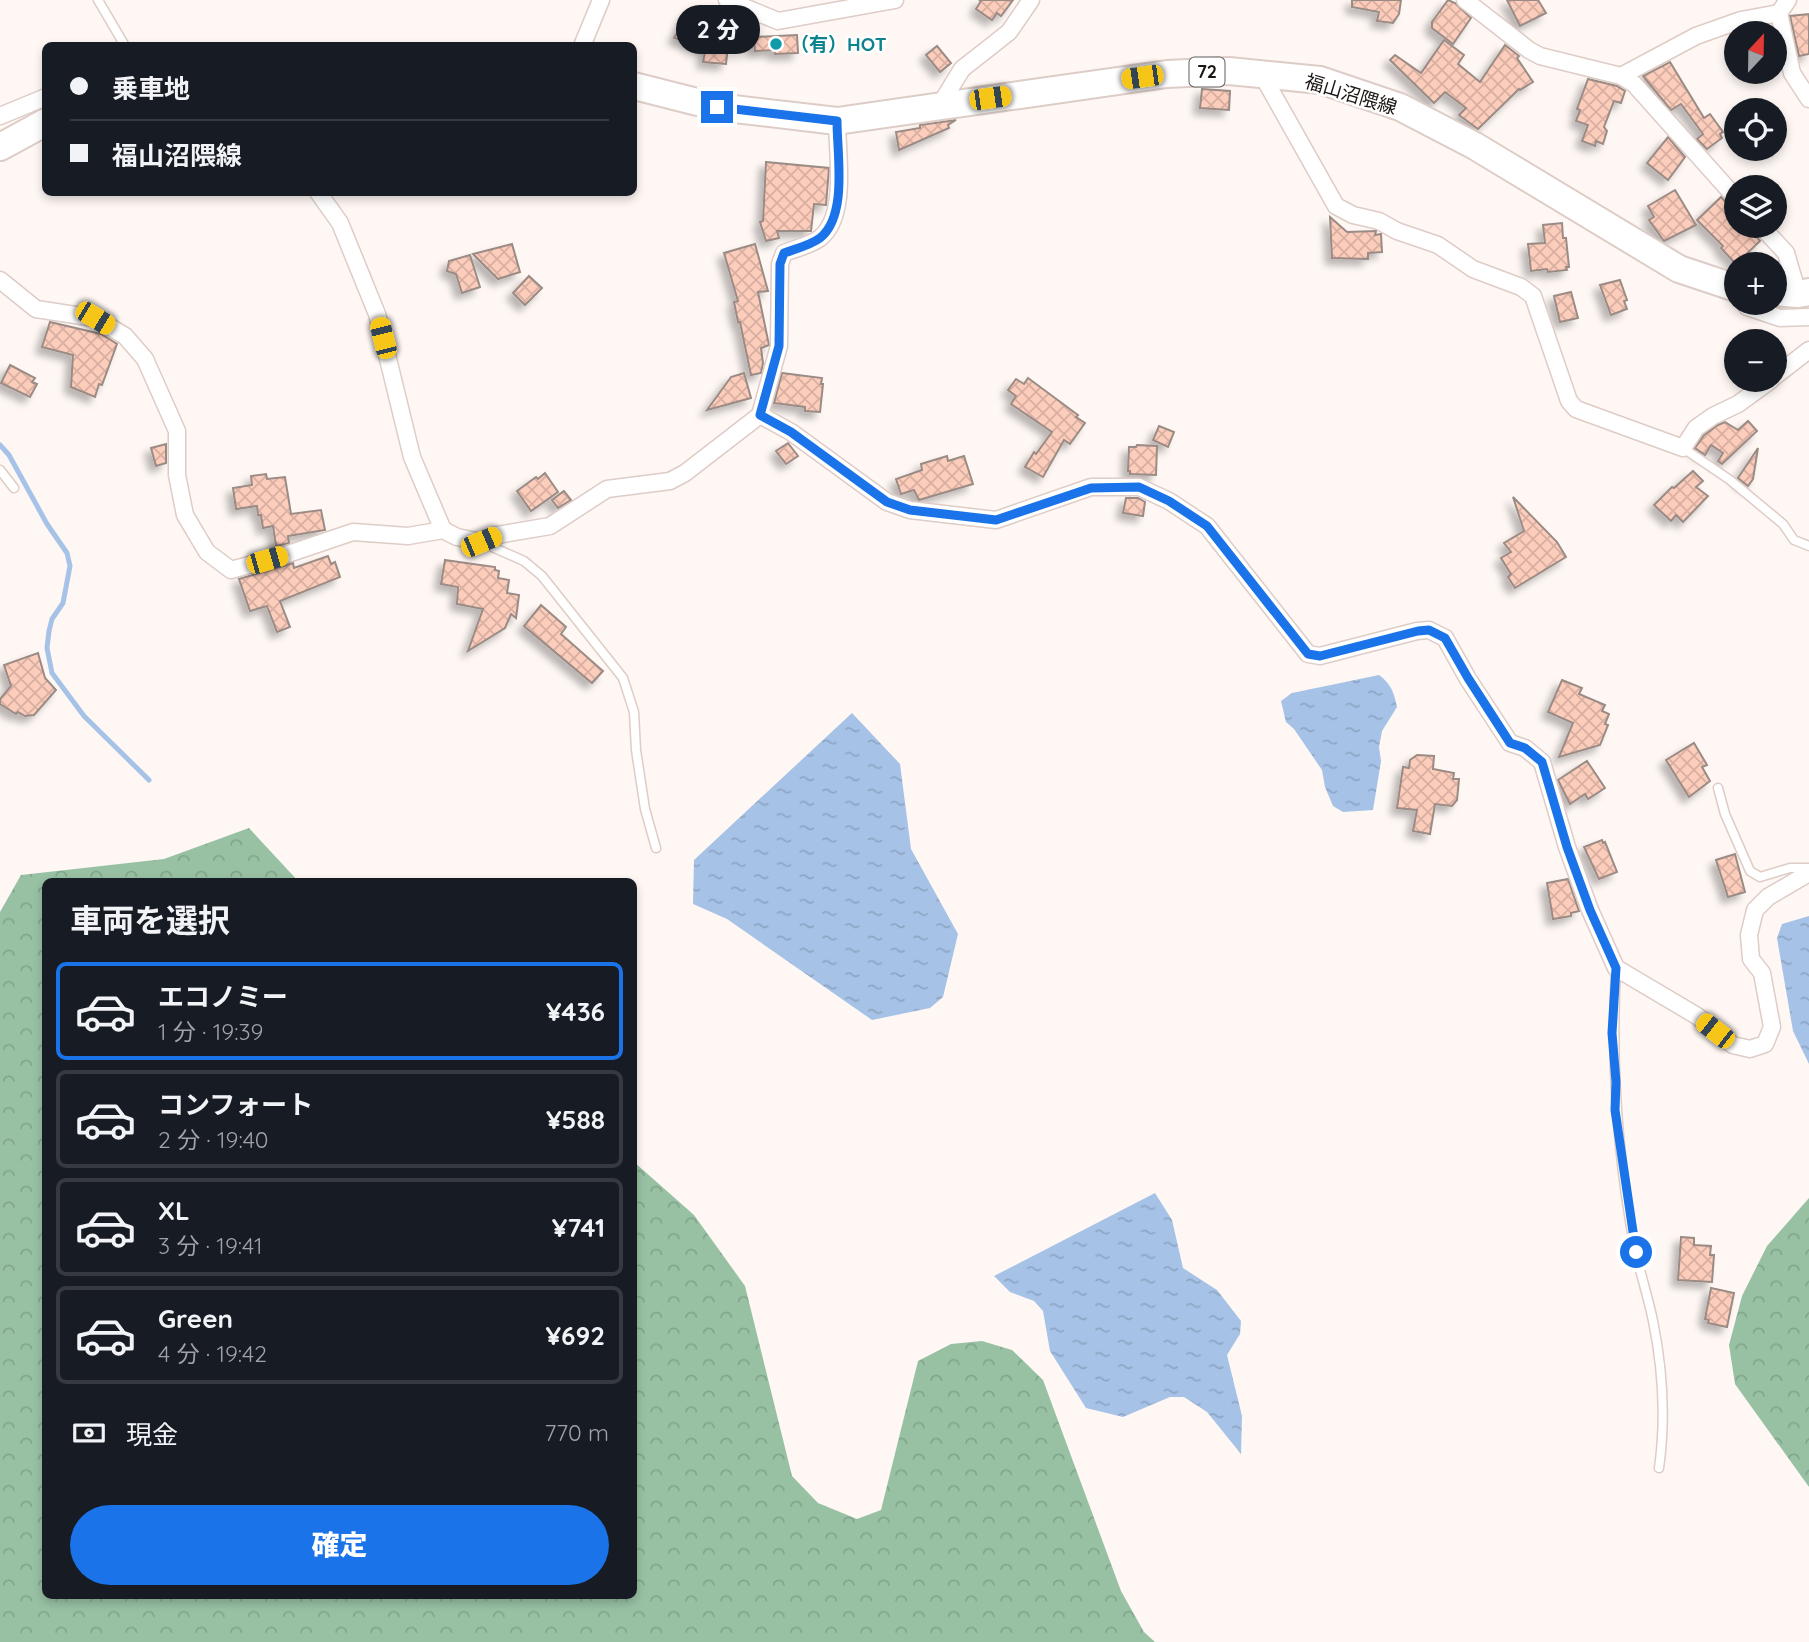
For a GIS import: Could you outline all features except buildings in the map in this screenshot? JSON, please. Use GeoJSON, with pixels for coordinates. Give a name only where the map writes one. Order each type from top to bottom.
{"type":"FeatureCollection","features":[{"type":"Feature","properties":{"kind":"main road","name":"福山沼隈線"},"geometry":{"type":"LineString","coordinates":[[637,87],[717,107],[837,121],[1167,74],[1230,71],[1320,80],[1400,107],[1475,146],[1679,269],[1724,284]]}},
{"type":"Feature","properties":{"kind":"main road"},"geometry":{"type":"LineString","coordinates":[[0,147],[42,124]]}},
{"type":"Feature","properties":{"kind":"street"},"geometry":{"type":"LineString","coordinates":[[584,42],[601,0]]}},
{"type":"Feature","properties":{"kind":"street"},"geometry":{"type":"LineString","coordinates":[[727,0],[778,21],[895,0]]}},
{"type":"Feature","properties":{"kind":"street"},"geometry":{"type":"LineString","coordinates":[[940,105],[962,69],[1009,32],[1031,0]]}},
{"type":"Feature","properties":{"kind":"street"},"geometry":{"type":"LineString","coordinates":[[1465,0],[1540,56],[1621,76],[1634,84],[1724,185]]}},
{"type":"Feature","properties":{"kind":"street"},"geometry":{"type":"LineString","coordinates":[[1621,76],[1696,36],[1784,6],[1792,73],[1809,99]]}},
{"type":"Feature","properties":{"kind":"street"},"geometry":{"type":"LineString","coordinates":[[1261,73],[1336,206],[1353,215],[1379,221],[1396,231],[1438,245],[1473,269],[1521,287],[1533,296],[1569,401],[1576,409],[1683,448],[1696,428],[1755,392]]}},
{"type":"Feature","properties":{"kind":"street"},"geometry":{"type":"LineString","coordinates":[[0,117],[42,99]]}},
{"type":"Feature","properties":{"kind":"street"},"geometry":{"type":"LineString","coordinates":[[0,279],[36,309],[95,318],[125,336],[145,359],[177,431],[177,475],[185,515],[207,552],[231,570],[353,532],[408,536],[443,530],[457,537],[481,542],[497,535],[550,526],[607,489],[670,481],[685,473],[760,415],[779,346],[780,264],[784,253],[819,239],[833,222],[838,208],[837,121]]}},
{"type":"Feature","properties":{"kind":"street"},"geometry":{"type":"LineString","coordinates":[[321,196],[340,223],[377,314],[412,457],[443,530]]}},
{"type":"Feature","properties":{"kind":"street"},"geometry":{"type":"LineString","coordinates":[[1772,238],[1786,253],[1798,299]]}},
{"type":"Feature","properties":{"kind":"street"},"geometry":{"type":"LineString","coordinates":[[1787,368],[1809,350]]}},
{"type":"Feature","properties":{"kind":"street"},"geometry":{"type":"LineString","coordinates":[[760,415],[791,432],[887,502],[910,510],[996,520],[1091,488],[1139,487],[1169,501],[1207,526],[1308,654],[1320,656],[1418,631],[1429,630],[1445,638],[1510,743],[1525,748],[1542,762],[1567,847],[1590,910],[1616,968],[1697,1016],[1733,1045],[1750,1049],[1765,1044],[1772,1027],[1762,973],[1751,960],[1749,935],[1755,910],[1768,897],[1809,871]]}},
{"type":"Feature","properties":{"kind":"lane"},"geometry":{"type":"LineString","coordinates":[[98,0],[123,42]]}},
{"type":"Feature","properties":{"kind":"lane"},"geometry":{"type":"LineString","coordinates":[[1683,448],[1762,506],[1783,524],[1794,540],[1809,546]]}},
{"type":"Feature","properties":{"kind":"lane"},"geometry":{"type":"LineString","coordinates":[[0,470],[13,488]]}},
{"type":"Feature","properties":{"kind":"lane"},"geometry":{"type":"LineString","coordinates":[[481,542],[524,561],[542,576],[623,678],[634,712],[636,750],[645,808],[656,848]]}},
{"type":"Feature","properties":{"kind":"lane"},"geometry":{"type":"LineString","coordinates":[[1718,788],[1725,814],[1750,871],[1760,877],[1790,868],[1809,871]]}},
{"type":"Feature","properties":{"kind":"lane"},"geometry":{"type":"LineString","coordinates":[[1616,968],[1612,1033],[1615,1110],[1636,1252],[1653,1322],[1664,1390],[1664,1437],[1659,1468]]}},
{"type":"Feature","properties":{"kind":"green space"},"geometry":{"type":"Polygon","coordinates":[[[249,828],[295,878],[42,878],[42,1599],[637,1599],[637,1165],[694,1215],[745,1286],[792,1476],[818,1503],[857,1519],[881,1510],[918,1361],[951,1344],[982,1341],[1012,1350],[1043,1380],[1121,1591],[1144,1632],[1155,1642],[0,1642],[0,912],[21,875],[164,859],[249,828]]]}},
{"type":"Feature","properties":{"kind":"green space"},"geometry":{"type":"Polygon","coordinates":[[[1809,1198],[1809,1487],[1735,1384],[1729,1345],[1742,1296],[1767,1246],[1809,1198]]]}},
{"type":"Feature","properties":{"kind":"water"},"geometry":{"type":"Polygon","coordinates":[[[1379,675],[1391,689],[1397,707],[1382,731],[1379,747],[1381,761],[1373,810],[1343,812],[1333,806],[1322,770],[1294,729],[1286,722],[1281,701],[1292,693],[1379,675]]]}},
{"type":"Feature","properties":{"kind":"water"},"geometry":{"type":"Polygon","coordinates":[[[852,713],[900,764],[911,849],[958,934],[943,997],[930,1008],[872,1020],[727,919],[693,904],[694,860],[852,713]]]}},
{"type":"Feature","properties":{"kind":"water"},"geometry":{"type":"Polygon","coordinates":[[[1809,916],[1809,1064],[1793,1031],[1777,938],[1782,924],[1809,916]]]}},
{"type":"Feature","properties":{"kind":"water"},"geometry":{"type":"Polygon","coordinates":[[[1155,1193],[1172,1220],[1183,1268],[1217,1290],[1241,1321],[1240,1334],[1227,1355],[1242,1416],[1241,1454],[1207,1412],[1184,1397],[1170,1397],[1123,1417],[1086,1408],[1050,1351],[1043,1311],[1034,1301],[1010,1292],[994,1276],[1155,1193]]]}},
{"type":"Feature","properties":{"kind":"waterway"},"geometry":{"type":"LineString","coordinates":[[0,445],[9,455],[47,524],[67,553],[70,566],[63,603],[52,619],[49,631],[47,648],[52,673],[84,716],[149,780]]}},
{"type":"Feature","properties":{"kind":"place","name":"（有）HOT"},"geometry":{"type":"Point","coordinates":[776,44]}},
{"type":"Feature","properties":{"kind":"route"},"geometry":{"type":"LineString","coordinates":[[717,107],[837,121],[838,208],[833,222],[819,239],[784,253],[780,264],[779,346],[760,415],[791,432],[887,502],[910,510],[996,520],[1091,488],[1139,487],[1169,501],[1207,526],[1308,654],[1320,656],[1418,631],[1429,630],[1445,638],[1510,743],[1525,748],[1542,762],[1567,847],[1590,910],[1616,968],[1612,1033],[1615,1110],[1636,1252]]}}]}
